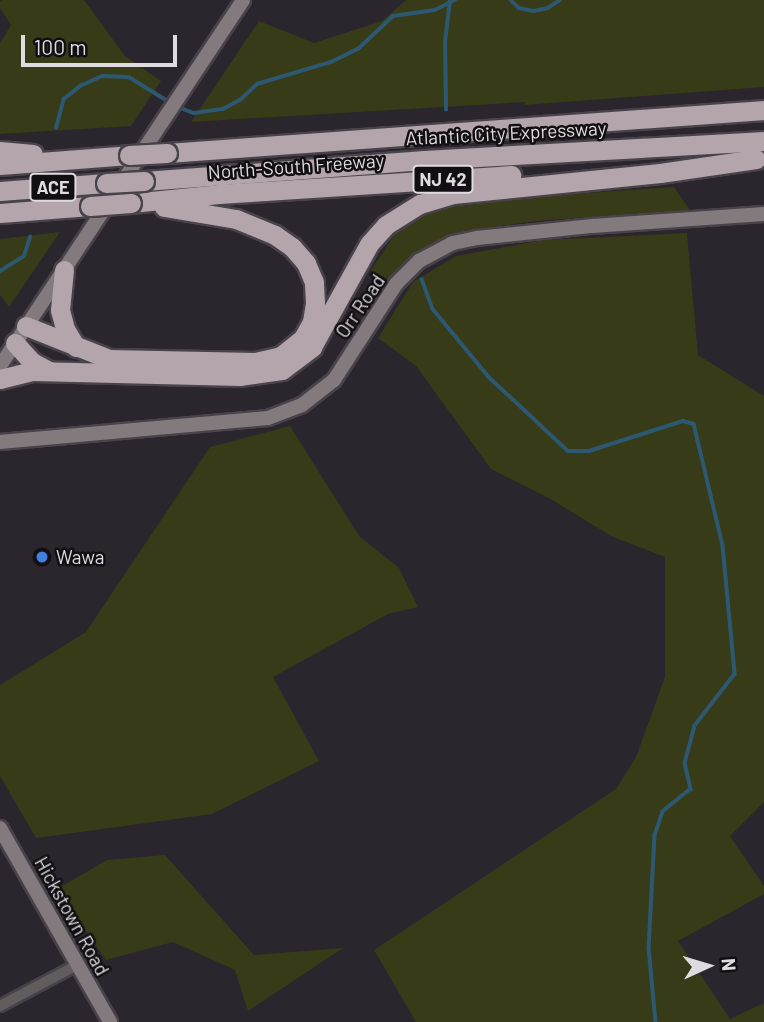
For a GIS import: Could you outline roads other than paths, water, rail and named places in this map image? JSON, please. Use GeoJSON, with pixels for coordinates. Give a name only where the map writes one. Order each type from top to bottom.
{"type":"FeatureCollection","features":[{"type":"Feature","properties":{"kind":"highway","name":"North-South Freeway"},"geometry":{"type":"LineString","coordinates":[[2,162],[167,153],[764,110]]}},
{"type":"Feature","properties":{"kind":"highway"},"geometry":{"type":"LineString","coordinates":[[0,380],[22,372],[239,376],[282,370],[312,347],[369,244],[405,210],[427,201],[465,192],[660,173],[761,153]]}},
{"type":"Feature","properties":{"kind":"highway","name":"North-South Freeway"},"geometry":{"type":"LineString","coordinates":[[0,213],[761,153]]}},
{"type":"Feature","properties":{"kind":"highway","name":"Atlantic City Expressway"},"geometry":{"type":"LineString","coordinates":[[0,191],[424,160],[761,153]]}},
{"type":"Feature","properties":{"kind":"highway"},"geometry":{"type":"LineString","coordinates":[[21,335],[108,359],[255,362],[281,356],[303,338],[312,322],[314,282],[306,263],[292,247],[275,235],[223,216],[131,203]]}},
{"type":"Feature","properties":{"kind":"highway"},"geometry":{"type":"LineString","coordinates":[[64,270],[60,310],[65,328],[76,348]]}},
{"type":"Feature","properties":{"kind":"highway"},"geometry":{"type":"LineString","coordinates":[[21,335],[32,362],[50,372]]}},
{"type":"Feature","properties":{"kind":"street"},"geometry":{"type":"LineString","coordinates":[[0,366],[243,0]]}},
{"type":"Feature","properties":{"kind":"street","name":"Orr Road"},"geometry":{"type":"LineString","coordinates":[[0,442],[268,418],[302,405],[334,380],[396,284],[419,261],[453,243],[592,226],[764,214]]}},
{"type":"Feature","properties":{"kind":"street","name":"Hickstown Road"},"geometry":{"type":"LineString","coordinates":[[0,828],[110,1022]]}},
{"type":"Feature","properties":{"kind":"street"},"geometry":{"type":"LineString","coordinates":[[0,1006],[77,965]]}},
{"type":"Feature","properties":{"kind":"waterway"},"geometry":{"type":"LineString","coordinates":[[178,107],[194,113],[223,109],[240,100],[257,84],[331,62],[358,49],[393,16],[435,10],[455,0]]}},
{"type":"Feature","properties":{"kind":"waterway"},"geometry":{"type":"LineString","coordinates":[[511,0],[519,8],[534,11],[548,8],[560,0]]}},
{"type":"Feature","properties":{"kind":"waterway"},"geometry":{"type":"LineString","coordinates":[[446,110],[445,42],[450,1]]}},
{"type":"Feature","properties":{"kind":"waterway"},"geometry":{"type":"LineString","coordinates":[[56,128],[64,99],[80,86],[102,76],[129,77],[171,103]]}},
{"type":"Feature","properties":{"kind":"waterway"},"geometry":{"type":"LineString","coordinates":[[0,271],[24,256],[30,237]]}},
{"type":"Feature","properties":{"kind":"waterway"},"geometry":{"type":"LineString","coordinates":[[422,279],[433,309],[489,377],[568,451],[589,451],[683,421],[694,424],[723,546],[735,674],[695,726],[685,763],[691,789],[663,812],[655,835],[649,948],[656,1022]]}},
{"type":"Feature","properties":{"kind":"place","name":"Wawa"},"geometry":{"type":"Point","coordinates":[42,557]}}]}
